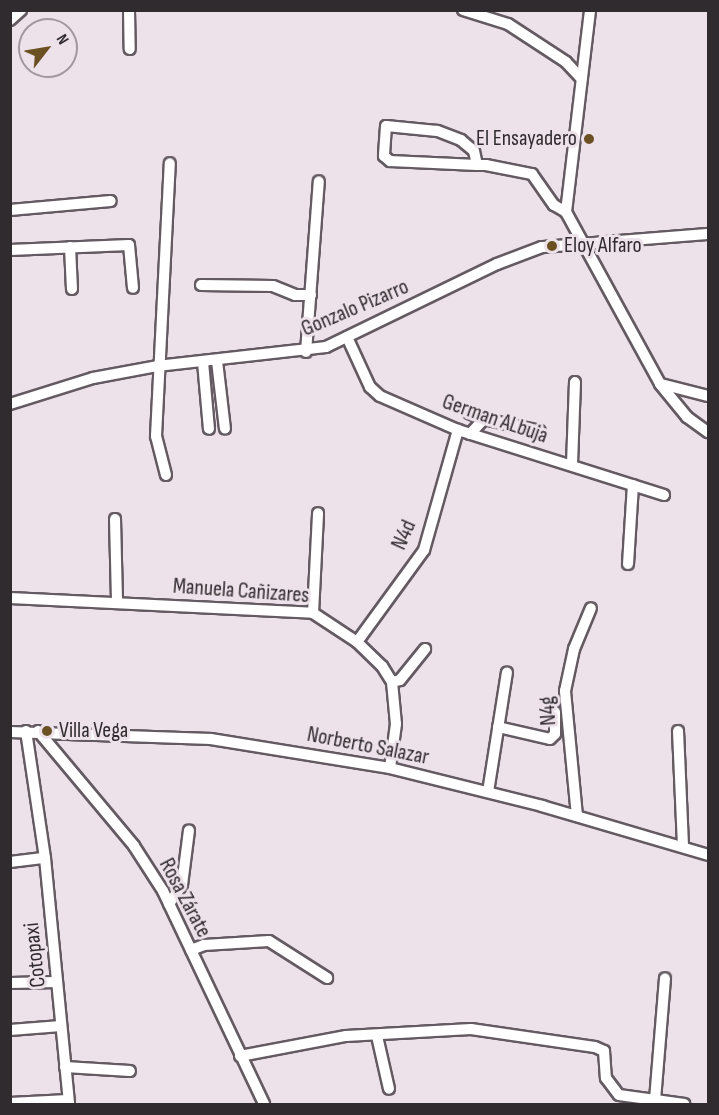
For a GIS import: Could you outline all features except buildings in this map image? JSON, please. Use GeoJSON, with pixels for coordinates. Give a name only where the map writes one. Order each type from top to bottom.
{"type":"FeatureCollection","features":[{"type":"Feature","properties":{"kind":"street"},"geometry":{"type":"LineString","coordinates":[[10,20],[21,10]]}},
{"type":"Feature","properties":{"kind":"street"},"geometry":{"type":"LineString","coordinates":[[129,10],[130,50]]}},
{"type":"Feature","properties":{"kind":"street"},"geometry":{"type":"LineString","coordinates":[[463,10],[507,24],[566,62],[582,79]]}},
{"type":"Feature","properties":{"kind":"street"},"geometry":{"type":"LineString","coordinates":[[566,212],[590,10]]}},
{"type":"Feature","properties":{"kind":"street"},"geometry":{"type":"LineString","coordinates":[[477,165],[474,151],[460,140],[437,131],[386,126],[384,156],[390,160],[477,165],[532,174],[554,205],[566,212],[660,384],[687,417],[708,432]]}},
{"type":"Feature","properties":{"kind":"street"},"geometry":{"type":"LineString","coordinates":[[166,475],[156,436],[157,366],[170,163]]}},
{"type":"Feature","properties":{"kind":"street"},"geometry":{"type":"LineString","coordinates":[[306,352],[319,181]]}},
{"type":"Feature","properties":{"kind":"street"},"geometry":{"type":"LineString","coordinates":[[10,210],[111,201]]}},
{"type":"Feature","properties":{"kind":"street","name":"Gonzalo Pizarro"},"geometry":{"type":"LineString","coordinates":[[10,404],[93,378],[157,366],[306,352],[347,337],[520,254],[542,247],[582,242],[708,234]]}},
{"type":"Feature","properties":{"kind":"street"},"geometry":{"type":"LineString","coordinates":[[10,250],[129,245],[133,288]]}},
{"type":"Feature","properties":{"kind":"street"},"geometry":{"type":"LineString","coordinates":[[70,247],[72,289]]}},
{"type":"Feature","properties":{"kind":"street"},"geometry":{"type":"LineString","coordinates":[[201,285],[273,286],[295,295],[310,295]]}},
{"type":"Feature","properties":{"kind":"street","name":"German ALbuja"},"geometry":{"type":"LineString","coordinates":[[347,337],[375,391],[458,430],[572,464],[664,495]]}},
{"type":"Feature","properties":{"kind":"street"},"geometry":{"type":"LineString","coordinates":[[217,361],[225,429]]}},
{"type":"Feature","properties":{"kind":"street"},"geometry":{"type":"LineString","coordinates":[[203,362],[209,429]]}},
{"type":"Feature","properties":{"kind":"street"},"geometry":{"type":"LineString","coordinates":[[572,464],[575,382]]}},
{"type":"Feature","properties":{"kind":"street"},"geometry":{"type":"LineString","coordinates":[[660,384],[708,396]]}},
{"type":"Feature","properties":{"kind":"street"},"geometry":{"type":"LineString","coordinates":[[469,413],[484,419],[540,431]]}},
{"type":"Feature","properties":{"kind":"street"},"geometry":{"type":"LineString","coordinates":[[470,434],[484,419]]}},
{"type":"Feature","properties":{"kind":"street","name":"N4d"},"geometry":{"type":"LineString","coordinates":[[357,642],[424,550],[458,430]]}},
{"type":"Feature","properties":{"kind":"street"},"geometry":{"type":"LineString","coordinates":[[628,564],[633,485]]}},
{"type":"Feature","properties":{"kind":"street"},"geometry":{"type":"LineString","coordinates":[[313,613],[318,513]]}},
{"type":"Feature","properties":{"kind":"street"},"geometry":{"type":"LineString","coordinates":[[115,519],[117,603]]}},
{"type":"Feature","properties":{"kind":"street","name":"Manuela Cañizares"},"geometry":{"type":"LineString","coordinates":[[10,598],[313,613],[357,642],[382,666],[392,682]]}},
{"type":"Feature","properties":{"kind":"street","name":"N4g"},"geometry":{"type":"LineString","coordinates":[[577,816],[565,691],[574,649],[591,608]]}},
{"type":"Feature","properties":{"kind":"street"},"geometry":{"type":"LineString","coordinates":[[390,768],[396,724],[392,682],[400,680],[425,649]]}},
{"type":"Feature","properties":{"kind":"street"},"geometry":{"type":"LineString","coordinates":[[488,792],[507,672]]}},
{"type":"Feature","properties":{"kind":"street"},"geometry":{"type":"LineString","coordinates":[[498,727],[550,739],[555,734],[555,712]]}},
{"type":"Feature","properties":{"kind":"street","name":"Cotopaxi"},"geometry":{"type":"LineString","coordinates":[[32,731],[68,1102]]}},
{"type":"Feature","properties":{"kind":"street","name":"Rosa Zárate"},"geometry":{"type":"LineString","coordinates":[[32,731],[134,846],[169,904],[264,1104]]}},
{"type":"Feature","properties":{"kind":"street"},"geometry":{"type":"LineString","coordinates":[[678,731],[683,847]]}},
{"type":"Feature","properties":{"kind":"street","name":"Norberto Salazar"},"geometry":{"type":"LineString","coordinates":[[10,732],[211,739],[390,768],[577,816],[708,855]]}},
{"type":"Feature","properties":{"kind":"street"},"geometry":{"type":"LineString","coordinates":[[169,904],[182,885],[189,830]]}},
{"type":"Feature","properties":{"kind":"street"},"geometry":{"type":"LineString","coordinates":[[10,862],[45,858]]}},
{"type":"Feature","properties":{"kind":"street"},"geometry":{"type":"LineString","coordinates":[[191,950],[204,945],[269,940],[327,978]]}},
{"type":"Feature","properties":{"kind":"street"},"geometry":{"type":"LineString","coordinates":[[655,1100],[665,978]]}},
{"type":"Feature","properties":{"kind":"street"},"geometry":{"type":"LineString","coordinates":[[10,983],[57,982]]}},
{"type":"Feature","properties":{"kind":"street"},"geometry":{"type":"LineString","coordinates":[[10,1030],[61,1026]]}},
{"type":"Feature","properties":{"kind":"street"},"geometry":{"type":"LineString","coordinates":[[240,1056],[346,1036],[471,1029],[596,1047],[607,1058],[606,1078],[619,1095],[684,1104]]}},
{"type":"Feature","properties":{"kind":"street"},"geometry":{"type":"LineString","coordinates":[[377,1036],[389,1089]]}},
{"type":"Feature","properties":{"kind":"street"},"geometry":{"type":"LineString","coordinates":[[65,1067],[130,1071]]}},
{"type":"Feature","properties":{"kind":"street"},"geometry":{"type":"LineString","coordinates":[[10,1103],[68,1102]]}},
{"type":"Feature","properties":{"kind":"place","name":"El Ensayadero"},"geometry":{"type":"Point","coordinates":[589,139]}},
{"type":"Feature","properties":{"kind":"place","name":"Eloy Alfaro"},"geometry":{"type":"Point","coordinates":[552,246]}},
{"type":"Feature","properties":{"kind":"place","name":"Villa Vega"},"geometry":{"type":"Point","coordinates":[47,731]}}]}
